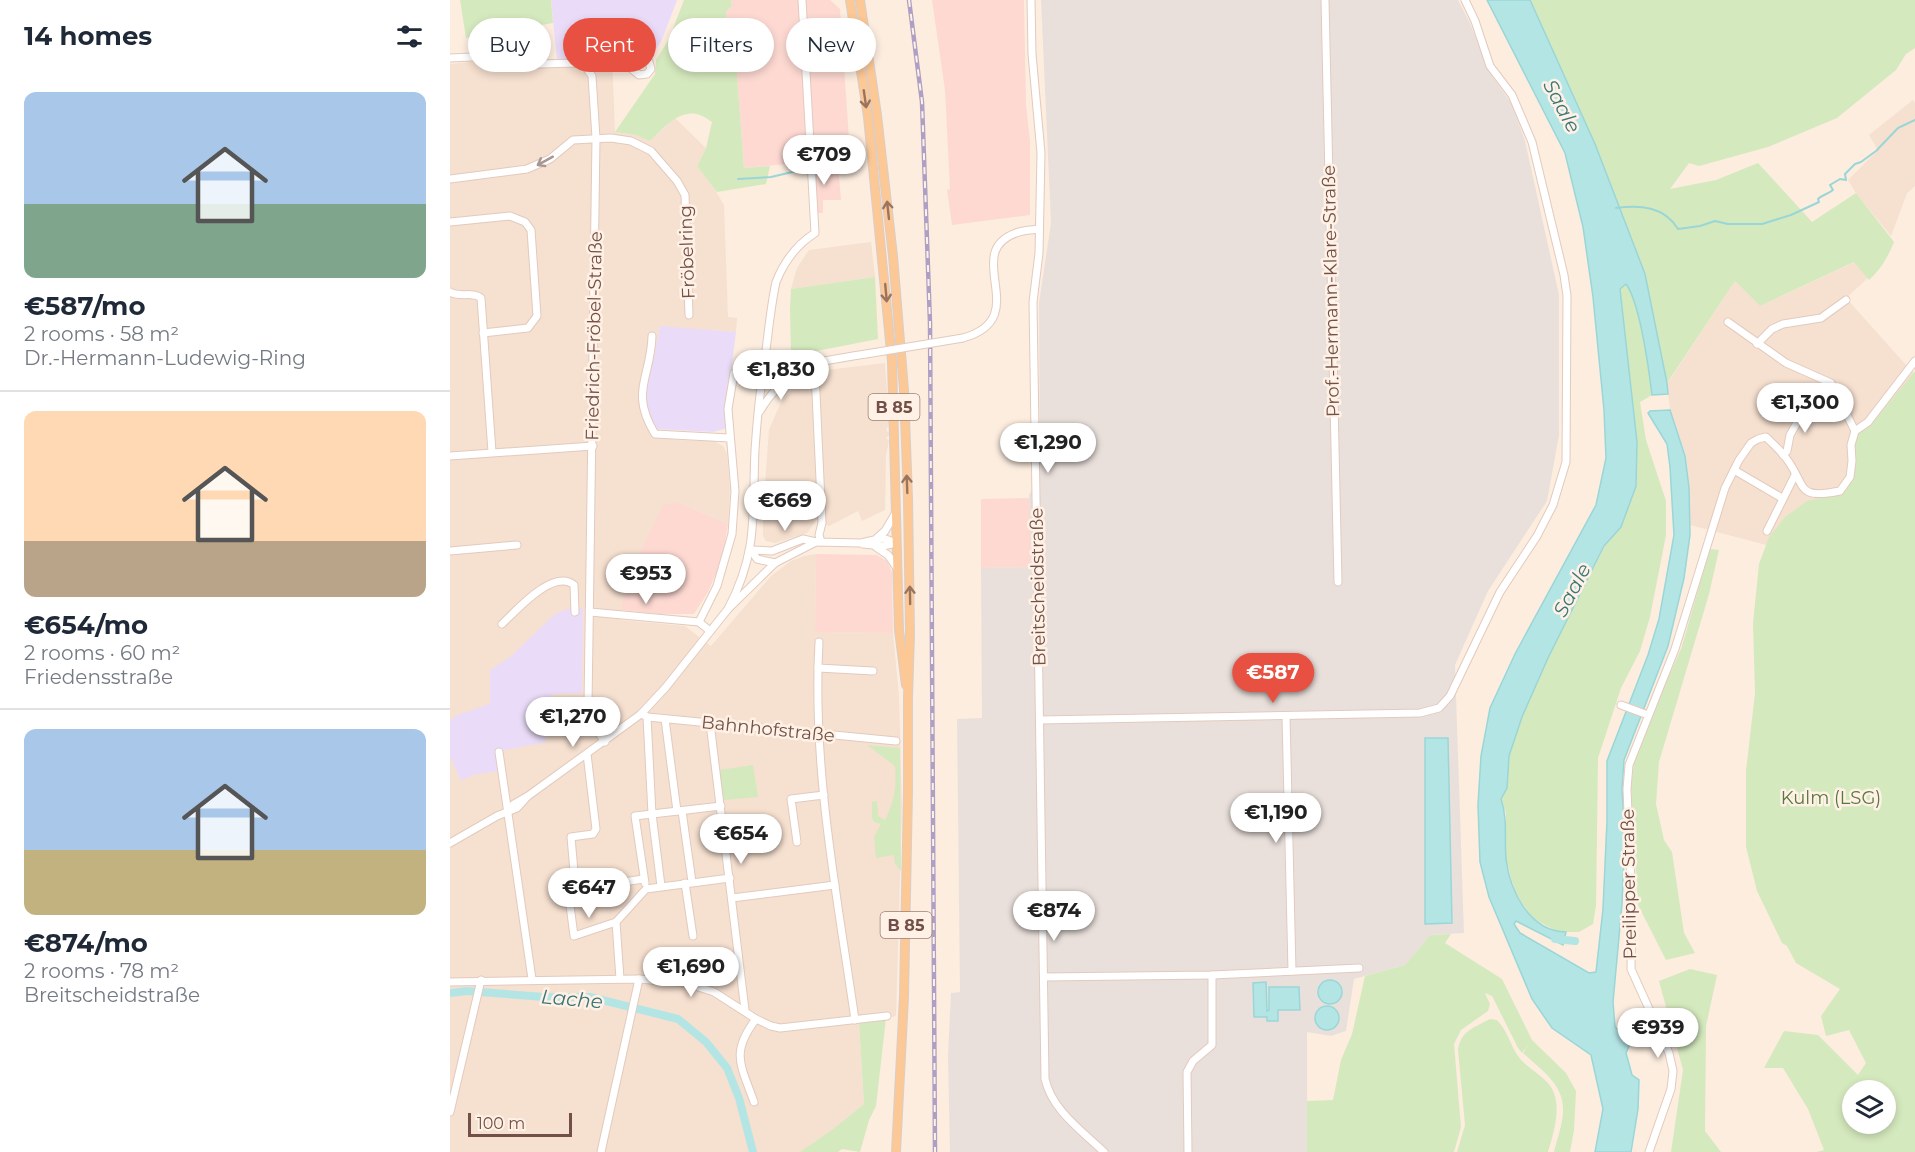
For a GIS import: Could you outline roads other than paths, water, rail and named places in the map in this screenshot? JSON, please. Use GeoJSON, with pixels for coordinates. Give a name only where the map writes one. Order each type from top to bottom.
{"type":"FeatureCollection","features":[{"type":"Feature","properties":{"kind":"main road","name":"B 85"},"geometry":{"type":"LineString","coordinates":[[850,0],[868,117],[892,361],[899,630],[908,697]]}},
{"type":"Feature","properties":{"kind":"main road","name":"B 85"},"geometry":{"type":"LineString","coordinates":[[860,0],[877,115],[893,256],[904,390],[909,542],[910,634],[905,975],[896,1152]]}},
{"type":"Feature","properties":{"kind":"main road"},"geometry":{"type":"LineString","coordinates":[[896,543],[909,542]]}},
{"type":"Feature","properties":{"kind":"street"},"geometry":{"type":"LineString","coordinates":[[728,609],[740,586],[751,550],[758,413],[776,282],[782,267],[795,249],[815,233],[802,0]]}},
{"type":"Feature","properties":{"kind":"street","name":"Breitscheidstraße"},"geometry":{"type":"LineString","coordinates":[[1031,0],[1032,54],[1041,153],[1039,253],[1033,302],[1045,1078],[1048,1094],[1057,1106],[1104,1152]]}},
{"type":"Feature","properties":{"kind":"street","name":"Prof.-Hermann-Klare-Straße"},"geometry":{"type":"LineString","coordinates":[[1325,0],[1338,582]]}},
{"type":"Feature","properties":{"kind":"street"},"geometry":{"type":"LineString","coordinates":[[1040,720],[1420,713],[1439,708],[1450,696],[1500,592],[1537,537],[1553,505],[1566,462],[1567,296],[1564,274],[1532,142],[1512,95],[1490,66],[1476,21],[1465,0]]}},
{"type":"Feature","properties":{"kind":"street"},"geometry":{"type":"LineString","coordinates":[[450,58],[495,56],[538,63],[563,63]]}},
{"type":"Feature","properties":{"kind":"street","name":"Friedrich-Fröbel-Straße"},"geometry":{"type":"LineString","coordinates":[[589,72],[592,76],[596,138],[589,713],[592,723],[605,741]]}},
{"type":"Feature","properties":{"kind":"street","name":"Fröbelring"},"geometry":{"type":"LineString","coordinates":[[450,179],[527,169],[550,159],[573,140],[596,138],[641,144],[651,151],[682,187],[687,206],[689,315]]}},
{"type":"Feature","properties":{"kind":"street"},"geometry":{"type":"LineString","coordinates":[[450,222],[510,216],[525,222],[531,230],[537,317],[528,328],[483,333]]}},
{"type":"Feature","properties":{"kind":"street"},"geometry":{"type":"LineString","coordinates":[[764,365],[811,364],[976,334],[992,320],[996,311],[998,295],[992,273],[996,250],[1004,239],[1016,233],[1039,229]]}},
{"type":"Feature","properties":{"kind":"street"},"geometry":{"type":"LineString","coordinates":[[450,292],[460,296],[476,295],[481,298],[492,452]]}},
{"type":"Feature","properties":{"kind":"street"},"geometry":{"type":"LineString","coordinates":[[1757,344],[1772,329],[1783,324],[1821,318],[1846,300]]}},
{"type":"Feature","properties":{"kind":"street"},"geometry":{"type":"LineString","coordinates":[[1728,322],[1793,367],[1831,383],[1855,431]]}},
{"type":"Feature","properties":{"kind":"street"},"geometry":{"type":"LineString","coordinates":[[652,336],[652,349],[644,376],[642,404],[644,414],[655,434],[729,438]]}},
{"type":"Feature","properties":{"kind":"street"},"geometry":{"type":"LineString","coordinates":[[1807,405],[1790,435],[1784,455],[1805,490],[1812,494],[1840,491],[1850,477],[1851,445],[1855,431],[1868,422],[1915,361]]}},
{"type":"Feature","properties":{"kind":"street"},"geometry":{"type":"LineString","coordinates":[[758,413],[768,397],[789,377],[811,364]]}},
{"type":"Feature","properties":{"kind":"street"},"geometry":{"type":"LineString","coordinates":[[764,365],[779,378],[789,377]]}},
{"type":"Feature","properties":{"kind":"street"},"geometry":{"type":"LineString","coordinates":[[815,372],[822,523],[819,542]]}},
{"type":"Feature","properties":{"kind":"street"},"geometry":{"type":"LineString","coordinates":[[699,622],[717,586],[732,534],[735,491],[728,409],[734,373]]}},
{"type":"Feature","properties":{"kind":"street","name":"Preilipper Straße"},"geometry":{"type":"LineString","coordinates":[[1649,1152],[1671,1089],[1673,1071],[1669,1053],[1631,969],[1632,905],[1627,776],[1646,714],[1675,649],[1716,512],[1734,470],[1751,443],[1762,437],[1766,437],[1784,455]]}},
{"type":"Feature","properties":{"kind":"street"},"geometry":{"type":"LineString","coordinates":[[450,456],[593,446]]}},
{"type":"Feature","properties":{"kind":"street"},"geometry":{"type":"LineString","coordinates":[[1734,470],[1782,498]]}},
{"type":"Feature","properties":{"kind":"street"},"geometry":{"type":"LineString","coordinates":[[1767,531],[1795,475]]}},
{"type":"Feature","properties":{"kind":"street"},"geometry":{"type":"LineString","coordinates":[[876,542],[896,512]]}},
{"type":"Feature","properties":{"kind":"street"},"geometry":{"type":"LineString","coordinates":[[751,550],[772,551],[803,539],[819,542],[861,543],[876,542],[887,538],[896,543]]}},
{"type":"Feature","properties":{"kind":"street"},"geometry":{"type":"LineString","coordinates":[[450,843],[508,810],[644,715],[728,609],[775,563],[819,542]]}},
{"type":"Feature","properties":{"kind":"street"},"geometry":{"type":"LineString","coordinates":[[876,542],[897,568]]}},
{"type":"Feature","properties":{"kind":"street"},"geometry":{"type":"LineString","coordinates":[[450,550],[517,544]]}},
{"type":"Feature","properties":{"kind":"street"},"geometry":{"type":"LineString","coordinates":[[751,550],[757,559],[775,563]]}},
{"type":"Feature","properties":{"kind":"street"},"geometry":{"type":"LineString","coordinates":[[502,624],[544,586],[561,581],[574,585],[575,612]]}},
{"type":"Feature","properties":{"kind":"street"},"geometry":{"type":"LineString","coordinates":[[590,612],[699,622],[710,631]]}},
{"type":"Feature","properties":{"kind":"street"},"geometry":{"type":"LineString","coordinates":[[819,642],[818,734],[835,885],[855,1020]]}},
{"type":"Feature","properties":{"kind":"street"},"geometry":{"type":"LineString","coordinates":[[818,668],[873,671]]}},
{"type":"Feature","properties":{"kind":"street"},"geometry":{"type":"LineString","coordinates":[[1623,705],[1646,714]]}},
{"type":"Feature","properties":{"kind":"street"},"geometry":{"type":"LineString","coordinates":[[644,715],[652,814],[661,885]]}},
{"type":"Feature","properties":{"kind":"street","name":"Bahnhofstraße"},"geometry":{"type":"LineString","coordinates":[[644,715],[665,719],[896,741]]}},
{"type":"Feature","properties":{"kind":"street"},"geometry":{"type":"LineString","coordinates":[[1286,716],[1292,971]]}},
{"type":"Feature","properties":{"kind":"street"},"geometry":{"type":"LineString","coordinates":[[665,719],[680,811],[693,936]]}},
{"type":"Feature","properties":{"kind":"street"},"geometry":{"type":"LineString","coordinates":[[710,723],[745,1010]]}},
{"type":"Feature","properties":{"kind":"street"},"geometry":{"type":"LineString","coordinates":[[499,752],[532,980]]}},
{"type":"Feature","properties":{"kind":"street"},"geometry":{"type":"LineString","coordinates":[[579,889],[575,883],[571,837],[593,834],[596,829],[586,754]]}},
{"type":"Feature","properties":{"kind":"street"},"geometry":{"type":"LineString","coordinates":[[797,842],[792,799],[824,795]]}},
{"type":"Feature","properties":{"kind":"street"},"geometry":{"type":"LineString","coordinates":[[646,888],[635,816],[721,806]]}},
{"type":"Feature","properties":{"kind":"street"},"geometry":{"type":"LineString","coordinates":[[644,879],[568,890],[574,936],[616,922],[646,888],[730,878]]}},
{"type":"Feature","properties":{"kind":"street"},"geometry":{"type":"LineString","coordinates":[[732,898],[835,885]]}},
{"type":"Feature","properties":{"kind":"street"},"geometry":{"type":"LineString","coordinates":[[616,922],[620,979]]}},
{"type":"Feature","properties":{"kind":"street"},"geometry":{"type":"LineString","coordinates":[[1044,977],[1212,975],[1359,968]]}},
{"type":"Feature","properties":{"kind":"street"},"geometry":{"type":"LineString","coordinates":[[1188,1152],[1187,1072],[1192,1061],[1212,1045],[1212,975]]}},
{"type":"Feature","properties":{"kind":"street"},"geometry":{"type":"LineString","coordinates":[[450,982],[639,979],[686,983],[714,992],[756,1018],[780,1028],[887,1016]]}},
{"type":"Feature","properties":{"kind":"street"},"geometry":{"type":"LineString","coordinates":[[601,1152],[639,979]]}},
{"type":"Feature","properties":{"kind":"street"},"geometry":{"type":"LineString","coordinates":[[450,1112],[480,983]]}},
{"type":"Feature","properties":{"kind":"street"},"geometry":{"type":"LineString","coordinates":[[754,1102],[740,1064],[739,1052],[744,1037],[756,1018]]}},
{"type":"Feature","properties":{"kind":"water","name":"Saale"},"geometry":{"type":"Polygon","coordinates":[[[1487,0],[1530,0],[1595,144],[1645,274],[1667,383],[1668,394],[1652,395],[1640,321],[1626,284],[1620,289],[1637,442],[1636,486],[1621,527],[1604,546],[1548,658],[1522,717],[1509,756],[1507,788],[1501,799],[1505,821],[1506,859],[1517,896],[1532,917],[1542,925],[1566,932],[1563,945],[1516,921],[1514,924],[1520,933],[1589,973],[1596,972],[1603,909],[1607,761],[1648,655],[1659,619],[1674,535],[1667,444],[1648,413],[1650,411],[1670,410],[1685,456],[1689,488],[1690,535],[1684,578],[1668,646],[1624,760],[1622,789],[1625,838],[1622,904],[1613,1002],[1615,1027],[1628,1037],[1630,1044],[1626,1053],[1632,1075],[1639,1080],[1638,1109],[1631,1152],[1595,1152],[1603,1109],[1591,1055],[1552,1028],[1532,999],[1489,897],[1480,862],[1478,805],[1481,756],[1490,708],[1515,654],[1596,505],[1606,458],[1604,410],[1593,297],[1583,227],[1565,153],[1487,0]]]}},
{"type":"Feature","properties":{"kind":"water"},"geometry":{"type":"Polygon","coordinates":[[[1425,738],[1448,738],[1452,923],[1425,924],[1425,738]]]}},
{"type":"Feature","properties":{"kind":"water"},"geometry":{"type":"Polygon","coordinates":[[[1330,980],[1338,984],[1342,992],[1338,1000],[1330,1004],[1322,1000],[1318,992],[1322,984],[1330,980]]]}},
{"type":"Feature","properties":{"kind":"water"},"geometry":{"type":"Polygon","coordinates":[[[1266,982],[1267,1011],[1269,1010],[1269,987],[1299,987],[1300,1010],[1278,1010],[1278,1021],[1267,1021],[1267,1017],[1254,1017],[1253,983],[1266,982]]]}},
{"type":"Feature","properties":{"kind":"water"},"geometry":{"type":"Polygon","coordinates":[[[1327,1006],[1335,1010],[1339,1018],[1335,1026],[1327,1030],[1319,1026],[1315,1018],[1319,1010],[1327,1006]]]}},
{"type":"Feature","properties":{"kind":"waterway"},"geometry":{"type":"LineString","coordinates":[[1616,208],[1642,207],[1659,211],[1678,229],[1715,221],[1728,224],[1762,224],[1791,215],[1819,202],[1818,199],[1833,190],[1830,185],[1840,179],[1846,180],[1845,174],[1855,164],[1876,151],[1898,128],[1915,120]]}},
{"type":"Feature","properties":{"kind":"waterway"},"geometry":{"type":"LineString","coordinates":[[738,179],[771,177],[801,170]]}},
{"type":"Feature","properties":{"kind":"waterway"},"geometry":{"type":"LineString","coordinates":[[1555,939],[1575,941]]}},
{"type":"Feature","properties":{"kind":"waterway","name":"Lache"},"geometry":{"type":"LineString","coordinates":[[450,993],[467,991],[544,997],[590,997],[678,1019],[706,1042],[727,1068],[739,1098],[753,1152]]}},
{"type":"Feature","properties":{"kind":"railway"},"geometry":{"type":"LineString","coordinates":[[909,0],[922,102],[930,323],[935,1152]]}},
{"type":"Feature","properties":{"kind":"park label","name":"Kulm (LSG)"},"geometry":{"type":"Point","coordinates":[1831,798]}}]}
